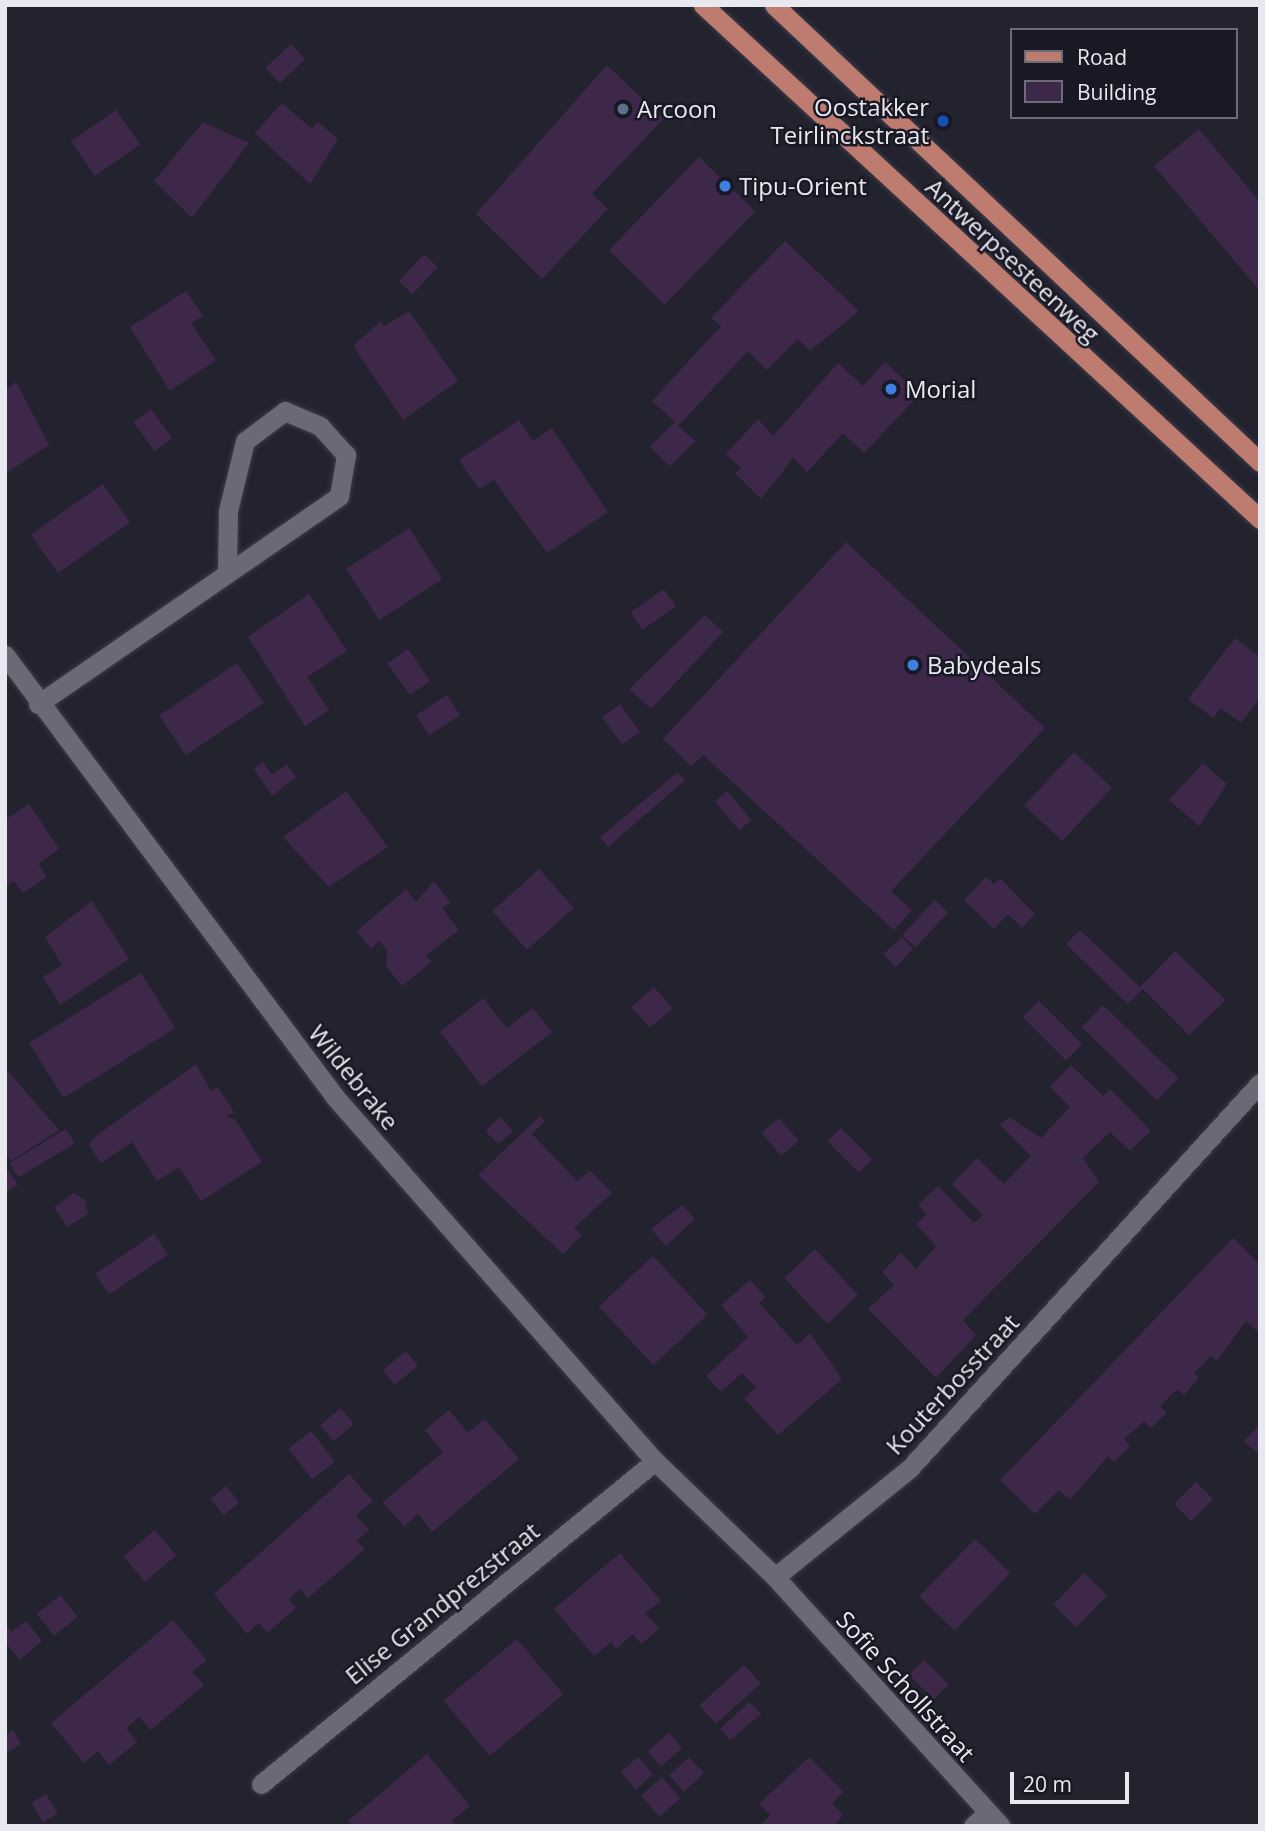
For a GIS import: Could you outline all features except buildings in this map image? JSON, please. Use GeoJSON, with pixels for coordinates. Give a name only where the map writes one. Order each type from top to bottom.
{"type":"FeatureCollection","features":[{"type":"Feature","properties":{"kind":"main road","name":"Antwerpsesteenweg"},"geometry":{"type":"LineString","coordinates":[[703,5],[1260,519]]}},
{"type":"Feature","properties":{"kind":"main road","name":"Antwerpsesteenweg"},"geometry":{"type":"LineString","coordinates":[[774,5],[1260,462]]}},
{"type":"Feature","properties":{"kind":"street"},"geometry":{"type":"LineString","coordinates":[[38,704],[227,569],[339,496],[346,455],[320,426],[285,411],[245,441],[228,511],[227,569]]}},
{"type":"Feature","properties":{"kind":"street","name":"Wildebrake"},"geometry":{"type":"LineString","coordinates":[[5,655],[38,704],[335,1097],[655,1461]]}},
{"type":"Feature","properties":{"kind":"street","name":"Kouterbosstraat"},"geometry":{"type":"LineString","coordinates":[[775,1577],[909,1469],[1260,1083]]}},
{"type":"Feature","properties":{"kind":"street"},"geometry":{"type":"LineString","coordinates":[[655,1461],[775,1577]]}},
{"type":"Feature","properties":{"kind":"street","name":"Elise Grandprezstraat"},"geometry":{"type":"LineString","coordinates":[[261,1784],[655,1461]]}},
{"type":"Feature","properties":{"kind":"street","name":"Sofie Schollstraat"},"geometry":{"type":"LineString","coordinates":[[775,1577],[987,1821]]}},
{"type":"Feature","properties":{"kind":"place","name":"Arcoon"},"geometry":{"type":"Point","coordinates":[623,109]}},
{"type":"Feature","properties":{"kind":"place","name":"Oostakker Teirlinckstraat"},"geometry":{"type":"Point","coordinates":[943,121]}},
{"type":"Feature","properties":{"kind":"place","name":"Tipu-Orient"},"geometry":{"type":"Point","coordinates":[725,186]}},
{"type":"Feature","properties":{"kind":"place","name":"Morial"},"geometry":{"type":"Point","coordinates":[891,389]}},
{"type":"Feature","properties":{"kind":"place","name":"Babydeals"},"geometry":{"type":"Point","coordinates":[913,665]}}]}
